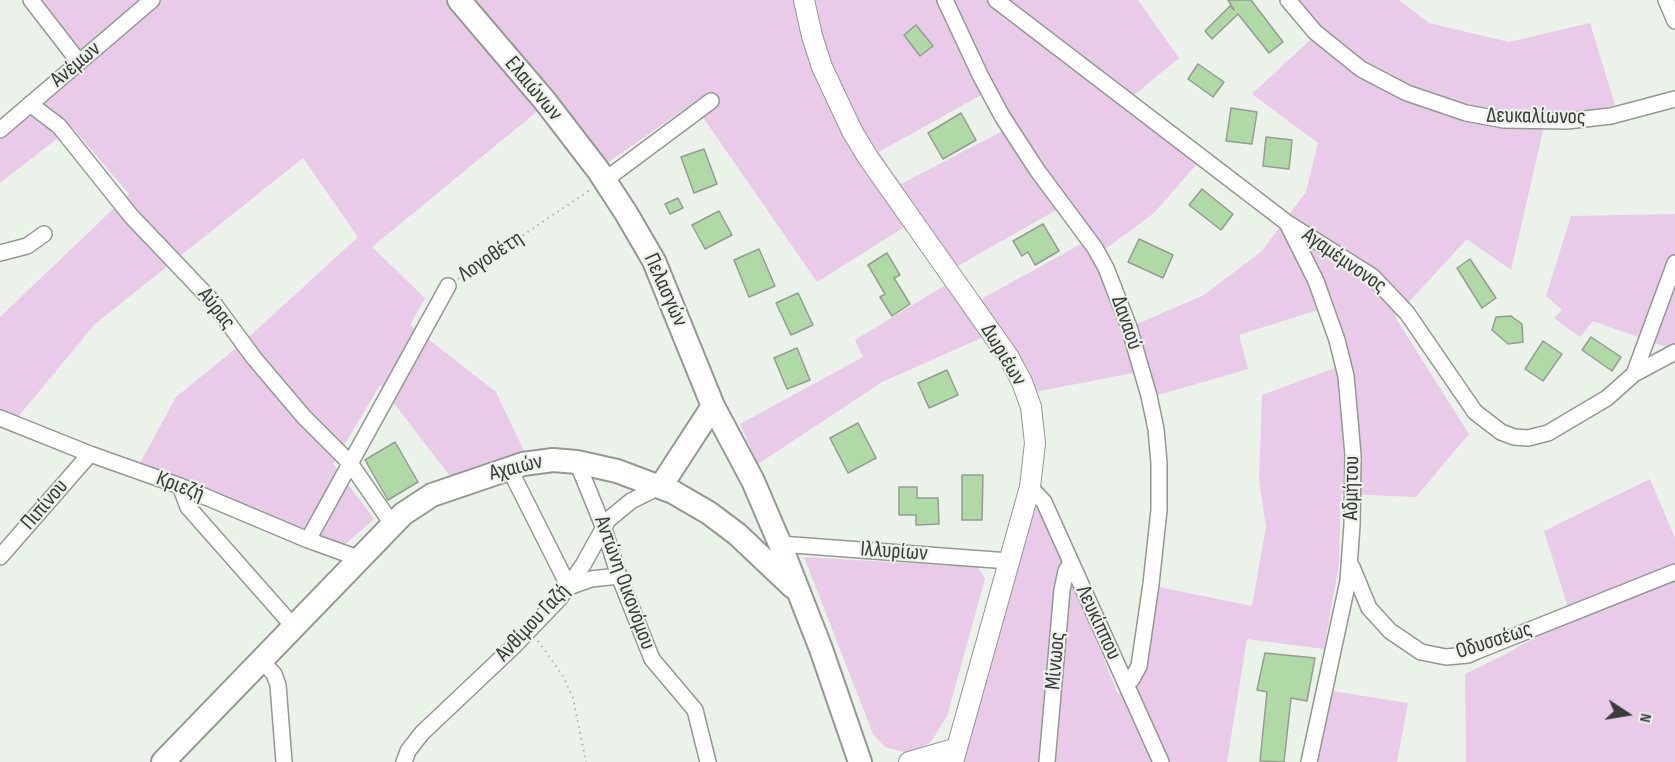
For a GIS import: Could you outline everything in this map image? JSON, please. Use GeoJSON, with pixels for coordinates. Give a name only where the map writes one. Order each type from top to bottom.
{"type":"FeatureCollection","features":[{"type":"Feature","properties":{"kind":"main road","name":"Ελαιώνων"},"geometry":{"type":"LineString","coordinates":[[459,0],[545,101],[605,180]]}},
{"type":"Feature","properties":{"kind":"main road","name":"Πελασγών"},"geometry":{"type":"LineString","coordinates":[[605,180],[654,261],[713,406],[753,481],[800,595]]}},
{"type":"Feature","properties":{"kind":"main road"},"geometry":{"type":"LineString","coordinates":[[661,486],[713,406]]}},
{"type":"Feature","properties":{"kind":"main road","name":"Αχαιών"},"geometry":{"type":"LineString","coordinates":[[163,762],[358,558],[413,506],[432,495],[509,468],[538,461],[577,462],[617,471],[661,486],[697,505],[738,534],[800,595],[860,762]]}},
{"type":"Feature","properties":{"kind":"street"},"geometry":{"type":"LineString","coordinates":[[31,0],[79,62]]}},
{"type":"Feature","properties":{"kind":"street","name":"Ανέμων"},"geometry":{"type":"LineString","coordinates":[[0,130],[152,0]]}},
{"type":"Feature","properties":{"kind":"street","name":"Δωριέων"},"geometry":{"type":"LineString","coordinates":[[804,0],[812,36],[827,80],[856,139],[1008,356],[1022,382],[1031,407],[1035,431],[1035,458],[1030,487],[955,755],[909,762]]}},
{"type":"Feature","properties":{"kind":"street","name":"Δαναού"},"geometry":{"type":"LineString","coordinates":[[945,0],[980,75],[1022,148],[1099,256],[1129,327],[1149,396],[1156,429],[1159,510],[1139,666],[1132,679],[1126,684]]}},
{"type":"Feature","properties":{"kind":"street","name":"Αγαμέμνονος"},"geometry":{"type":"LineString","coordinates":[[996,0],[1286,222],[1365,270],[1407,313],[1475,412],[1501,432],[1514,437],[1528,438],[1548,433],[1607,398],[1634,374],[1675,352]]}},
{"type":"Feature","properties":{"kind":"street","name":"Δευκαλίωνος"},"geometry":{"type":"LineString","coordinates":[[1288,0],[1315,32],[1361,69],[1407,93],[1466,113],[1514,120],[1567,121],[1611,116],[1675,99]]}},
{"type":"Feature","properties":{"kind":"street"},"geometry":{"type":"LineString","coordinates":[[1666,0],[1675,21]]}},
{"type":"Feature","properties":{"kind":"street"},"geometry":{"type":"LineString","coordinates":[[605,180],[711,101]]}},
{"type":"Feature","properties":{"kind":"street","name":"Αύρας"},"geometry":{"type":"LineString","coordinates":[[30,104],[59,126],[131,216],[212,301],[254,358],[304,417],[350,463],[392,524]]}},
{"type":"Feature","properties":{"kind":"street","name":"Αδμήτου"},"geometry":{"type":"LineString","coordinates":[[1286,222],[1317,280],[1337,340],[1346,376],[1353,454],[1350,562],[1342,611],[1309,762]]}},
{"type":"Feature","properties":{"kind":"street"},"geometry":{"type":"LineString","coordinates":[[0,253],[27,246],[44,234]]}},
{"type":"Feature","properties":{"kind":"street"},"geometry":{"type":"LineString","coordinates":[[1634,374],[1675,263]]}},
{"type":"Feature","properties":{"kind":"street","name":"Λογοθέτη"},"geometry":{"type":"LineString","coordinates":[[308,540],[448,286]]}},
{"type":"Feature","properties":{"kind":"street","name":"Κριεζή"},"geometry":{"type":"LineString","coordinates":[[0,418],[90,454],[180,486],[308,540],[358,558]]}},
{"type":"Feature","properties":{"kind":"street","name":"Πιπίνου"},"geometry":{"type":"LineString","coordinates":[[0,557],[90,454]]}},
{"type":"Feature","properties":{"kind":"street","name":"Αντώνη Οικονόμου"},"geometry":{"type":"LineString","coordinates":[[577,462],[652,659],[695,710],[708,762]]}},
{"type":"Feature","properties":{"kind":"street"},"geometry":{"type":"LineString","coordinates":[[509,468],[569,587],[591,579],[619,576]]}},
{"type":"Feature","properties":{"kind":"street"},"geometry":{"type":"LineString","coordinates":[[180,486],[188,507],[293,626]]}},
{"type":"Feature","properties":{"kind":"street","name":"Ανθίμου Γαζή"},"geometry":{"type":"LineString","coordinates":[[404,762],[408,751],[422,733],[530,630],[569,587],[603,526],[623,507],[661,486]]}},
{"type":"Feature","properties":{"kind":"street","name":"Λευκίππου"},"geometry":{"type":"LineString","coordinates":[[1030,487],[1044,502],[1161,762]]}},
{"type":"Feature","properties":{"kind":"street","name":"Ιλλυρίων"},"geometry":{"type":"LineString","coordinates":[[780,544],[1009,561]]}},
{"type":"Feature","properties":{"kind":"street","name":"Μίνωος"},"geometry":{"type":"LineString","coordinates":[[1047,762],[1062,590],[1064,576],[1071,562]]}},
{"type":"Feature","properties":{"kind":"street","name":"Οδυσσέως"},"geometry":{"type":"LineString","coordinates":[[1350,562],[1369,608],[1390,631],[1421,652],[1446,657],[1468,655],[1675,572]]}},
{"type":"Feature","properties":{"kind":"street"},"geometry":{"type":"LineString","coordinates":[[261,660],[274,674],[278,685],[284,762]]}},
{"type":"Feature","properties":{"kind":"path","name":"Λογοθέτη"},"geometry":{"type":"LineString","coordinates":[[448,286],[605,180]]}},
{"type":"Feature","properties":{"kind":"path"},"geometry":{"type":"LineString","coordinates":[[530,630],[569,687],[579,720],[586,762]]}},
{"type":"Feature","properties":{"kind":"shaded area"},"geometry":{"type":"Polygon","coordinates":[[[35,0],[1138,0],[1179,58],[1123,104],[1197,164],[1154,213],[1093,258],[1125,328],[1204,295],[1262,251],[1306,192],[1318,143],[1252,94],[1322,29],[1299,0],[1399,0],[1429,23],[1509,42],[1590,23],[1615,105],[1582,115],[1545,122],[1511,270],[1467,239],[1395,317],[1469,434],[1416,497],[1341,494],[1339,564],[1324,649],[1247,639],[1227,762],[959,762],[1031,505],[1039,510],[1053,534],[1118,694],[1142,679],[1159,587],[1252,606],[1266,527],[1259,479],[1262,395],[1351,362],[1330,306],[1239,335],[1248,369],[1158,395],[1148,370],[1035,392],[1030,372],[997,331],[882,382],[758,464],[740,424],[863,357],[855,340],[947,284],[965,308],[1094,237],[1067,204],[956,267],[922,216],[817,282],[693,103],[590,175],[540,109],[372,247],[425,298],[410,325],[496,392],[534,472],[466,497],[380,385],[333,464],[374,519],[342,547],[139,465],[176,397],[240,345],[358,237],[303,158],[95,324],[17,418],[0,411],[0,317],[129,194],[72,127],[0,183],[0,140],[84,65],[35,0]],[[992,89],[879,152],[901,184],[1014,125],[992,89]]]}},
{"type":"Feature","properties":{"kind":"shaded area"},"geometry":{"type":"Polygon","coordinates":[[[1675,214],[1675,363],[1666,347],[1593,321],[1580,337],[1554,318],[1562,310],[1546,296],[1571,216],[1675,214]]]}},
{"type":"Feature","properties":{"kind":"shaded area"},"geometry":{"type":"Polygon","coordinates":[[[1650,479],[1675,538],[1675,762],[1466,762],[1465,674],[1506,654],[1571,617],[1544,531],[1650,479]]]}},
{"type":"Feature","properties":{"kind":"shaded area"},"geometry":{"type":"Polygon","coordinates":[[[804,557],[978,567],[985,579],[947,716],[930,743],[908,753],[885,747],[873,734],[804,557]]]}},
{"type":"Feature","properties":{"kind":"shaded area"},"geometry":{"type":"Polygon","coordinates":[[[1332,691],[1408,703],[1397,762],[1316,762],[1332,691]]]}},
{"type":"Feature","properties":{"kind":"building"},"geometry":{"type":"Polygon","coordinates":[[[1228,0],[1251,0],[1283,42],[1269,53],[1238,14],[1212,39],[1205,31],[1230,6],[1234,10],[1228,0]]]}},
{"type":"Feature","properties":{"kind":"building"},"geometry":{"type":"Polygon","coordinates":[[[916,25],[933,46],[920,56],[904,35],[916,25]]]}},
{"type":"Feature","properties":{"kind":"building"},"geometry":{"type":"Polygon","coordinates":[[[1198,64],[1224,82],[1213,97],[1188,79],[1198,64]]]}},
{"type":"Feature","properties":{"kind":"building"},"geometry":{"type":"Polygon","coordinates":[[[1231,108],[1257,112],[1252,144],[1226,141],[1231,108]]]}},
{"type":"Feature","properties":{"kind":"building"},"geometry":{"type":"Polygon","coordinates":[[[961,113],[976,140],[943,159],[928,133],[961,113]]]}},
{"type":"Feature","properties":{"kind":"building"},"geometry":{"type":"Polygon","coordinates":[[[1266,137],[1292,140],[1289,169],[1263,166],[1266,137]]]}},
{"type":"Feature","properties":{"kind":"building"},"geometry":{"type":"Polygon","coordinates":[[[704,149],[717,184],[694,193],[681,157],[704,149]]]}},
{"type":"Feature","properties":{"kind":"building"},"geometry":{"type":"Polygon","coordinates":[[[1202,189],[1233,214],[1221,230],[1189,205],[1202,189]]]}},
{"type":"Feature","properties":{"kind":"building"},"geometry":{"type":"Polygon","coordinates":[[[678,198],[683,208],[670,214],[665,204],[678,198]]]}},
{"type":"Feature","properties":{"kind":"building"},"geometry":{"type":"Polygon","coordinates":[[[719,211],[732,235],[705,249],[692,225],[719,211]]]}},
{"type":"Feature","properties":{"kind":"building"},"geometry":{"type":"Polygon","coordinates":[[[1043,224],[1059,251],[1035,265],[1028,252],[1022,256],[1013,241],[1043,224]]]}},
{"type":"Feature","properties":{"kind":"building"},"geometry":{"type":"Polygon","coordinates":[[[1139,239],[1173,255],[1163,278],[1128,262],[1139,239]]]}},
{"type":"Feature","properties":{"kind":"building"},"geometry":{"type":"Polygon","coordinates":[[[759,249],[775,286],[749,297],[734,260],[759,249]]]}},
{"type":"Feature","properties":{"kind":"building"},"geometry":{"type":"Polygon","coordinates":[[[887,253],[900,275],[894,278],[910,304],[892,316],[880,297],[885,294],[868,265],[887,253]]]}},
{"type":"Feature","properties":{"kind":"building"},"geometry":{"type":"Polygon","coordinates":[[[1470,259],[1496,298],[1482,308],[1457,268],[1470,259]]]}},
{"type":"Feature","properties":{"kind":"building"},"geometry":{"type":"Polygon","coordinates":[[[798,293],[813,325],[791,335],[776,303],[798,293]]]}},
{"type":"Feature","properties":{"kind":"building"},"geometry":{"type":"Polygon","coordinates":[[[1511,316],[1522,324],[1523,342],[1508,344],[1492,330],[1496,317],[1511,316]]]}},
{"type":"Feature","properties":{"kind":"building"},"geometry":{"type":"Polygon","coordinates":[[[1591,337],[1621,357],[1612,371],[1582,350],[1591,337]]]}},
{"type":"Feature","properties":{"kind":"building"},"geometry":{"type":"Polygon","coordinates":[[[1543,341],[1562,354],[1543,381],[1525,369],[1543,341]]]}},
{"type":"Feature","properties":{"kind":"building"},"geometry":{"type":"Polygon","coordinates":[[[797,348],[810,380],[787,389],[774,358],[797,348]]]}},
{"type":"Feature","properties":{"kind":"building"},"geometry":{"type":"Polygon","coordinates":[[[947,370],[958,395],[929,408],[918,383],[947,370]]]}},
{"type":"Feature","properties":{"kind":"building"},"geometry":{"type":"Polygon","coordinates":[[[858,423],[876,458],[848,473],[830,438],[858,423]]]}},
{"type":"Feature","properties":{"kind":"building"},"geometry":{"type":"Polygon","coordinates":[[[395,442],[418,482],[388,500],[365,460],[395,442]]]}},
{"type":"Feature","properties":{"kind":"building"},"geometry":{"type":"Polygon","coordinates":[[[962,475],[983,475],[982,520],[962,520],[962,475]]]}},
{"type":"Feature","properties":{"kind":"building"},"geometry":{"type":"Polygon","coordinates":[[[899,487],[917,487],[917,498],[938,498],[939,524],[916,525],[916,515],[899,515],[899,487]]]}},
{"type":"Feature","properties":{"kind":"building"},"geometry":{"type":"Polygon","coordinates":[[[1265,653],[1315,658],[1307,701],[1291,698],[1284,762],[1260,761],[1267,692],[1257,690],[1265,653]]]}}]}
